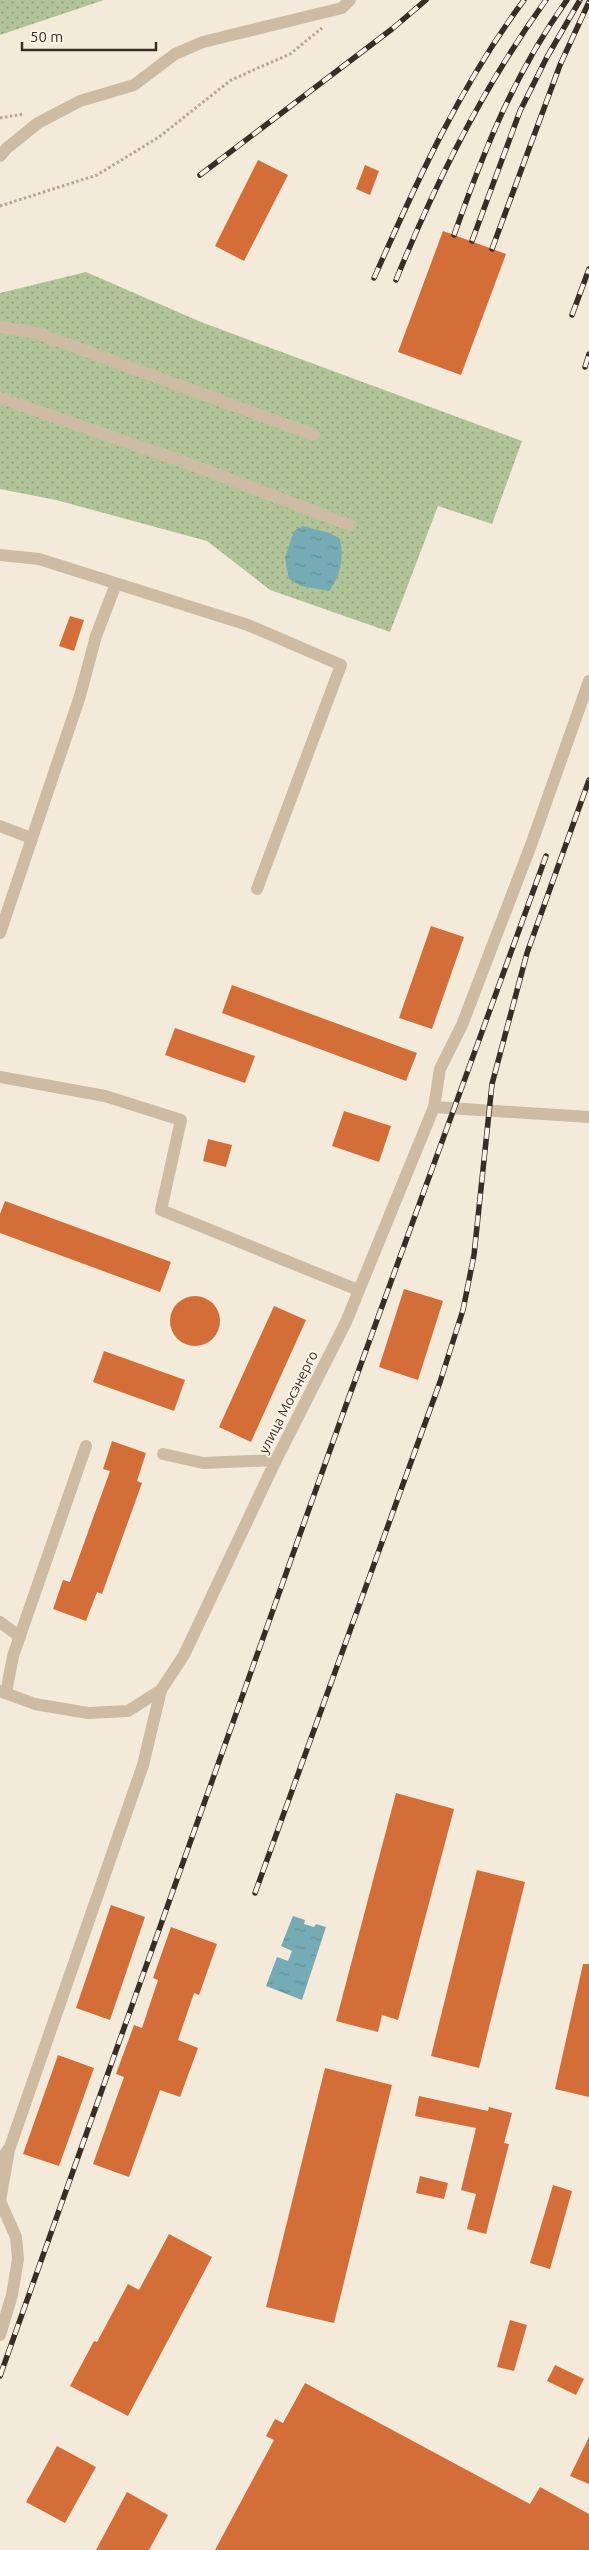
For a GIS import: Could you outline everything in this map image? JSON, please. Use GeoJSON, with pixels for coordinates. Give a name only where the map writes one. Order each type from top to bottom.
{"type":"FeatureCollection","features":[{"type":"Feature","properties":{"kind":"street"},"geometry":{"type":"LineString","coordinates":[[0,156],[38,123],[80,101],[134,85],[175,54],[203,42],[346,4]]}},
{"type":"Feature","properties":{"kind":"street"},"geometry":{"type":"LineString","coordinates":[[0,327],[37,333],[314,435]]}},
{"type":"Feature","properties":{"kind":"street"},"geometry":{"type":"LineString","coordinates":[[0,398],[187,463],[350,525]]}},
{"type":"Feature","properties":{"kind":"street"},"geometry":{"type":"LineString","coordinates":[[0,555],[39,559],[248,625],[341,665],[257,889]]}},
{"type":"Feature","properties":{"kind":"street"},"geometry":{"type":"LineString","coordinates":[[0,933],[80,696],[96,636],[116,584]]}},
{"type":"Feature","properties":{"kind":"street","name":"улица Мосэнерго"},"geometry":{"type":"LineString","coordinates":[[3,1692],[35,1704],[88,1713],[128,1711],[161,1690],[184,1655],[276,1460],[346,1322],[434,1107],[440,1069],[462,1025],[531,845],[589,681]]}},
{"type":"Feature","properties":{"kind":"street"},"geometry":{"type":"LineString","coordinates":[[0,826],[31,838]]}},
{"type":"Feature","properties":{"kind":"street"},"geometry":{"type":"LineString","coordinates":[[0,1077],[105,1096],[182,1120],[161,1210],[358,1290]]}},
{"type":"Feature","properties":{"kind":"street"},"geometry":{"type":"LineString","coordinates":[[434,1107],[589,1117]]}},
{"type":"Feature","properties":{"kind":"street"},"geometry":{"type":"LineString","coordinates":[[3,1692],[86,1446]]}},
{"type":"Feature","properties":{"kind":"street"},"geometry":{"type":"LineString","coordinates":[[162,1454],[202,1463],[276,1460]]}},
{"type":"Feature","properties":{"kind":"street"},"geometry":{"type":"LineString","coordinates":[[0,1622],[20,1637]]}},
{"type":"Feature","properties":{"kind":"street"},"geometry":{"type":"LineString","coordinates":[[0,2335],[12,2295],[18,2259],[16,2237],[0,2201],[10,2147],[143,1765],[161,1690]]}},
{"type":"Feature","properties":{"kind":"street"},"geometry":{"type":"LineString","coordinates":[[0,2160],[10,2147]]}},
{"type":"Feature","properties":{"kind":"path"},"geometry":{"type":"LineString","coordinates":[[0,206],[97,175],[159,137],[231,80],[290,54],[313,37],[346,4]]}},
{"type":"Feature","properties":{"kind":"green space"},"geometry":{"type":"Polygon","coordinates":[[[0,0],[104,0],[0,35],[0,0]]]}},
{"type":"Feature","properties":{"kind":"green space"},"geometry":{"type":"Polygon","coordinates":[[[86,272],[201,322],[522,441],[492,524],[438,506],[390,632],[270,590],[207,541],[56,500],[0,489],[0,293],[86,272]]]}},
{"type":"Feature","properties":{"kind":"water"},"geometry":{"type":"Polygon","coordinates":[[[303,526],[330,533],[340,539],[342,553],[339,573],[329,591],[301,586],[289,579],[285,558],[294,531],[303,526]]]}},
{"type":"Feature","properties":{"kind":"water"},"geometry":{"type":"Polygon","coordinates":[[[293,1916],[305,1920],[304,1924],[314,1927],[316,1924],[326,1927],[302,2000],[266,1986],[277,1957],[288,1961],[292,1951],[281,1946],[293,1916]]]}},
{"type":"Feature","properties":{"kind":"building"},"geometry":{"type":"Polygon","coordinates":[[[258,160],[288,175],[244,261],[215,246],[258,160]]]}},
{"type":"Feature","properties":{"kind":"building"},"geometry":{"type":"Polygon","coordinates":[[[365,165],[379,171],[370,195],[356,189],[365,165]]]}},
{"type":"Feature","properties":{"kind":"building"},"geometry":{"type":"Polygon","coordinates":[[[443,231],[506,254],[461,375],[398,352],[443,231]]]}},
{"type":"Feature","properties":{"kind":"building"},"geometry":{"type":"Polygon","coordinates":[[[70,616],[84,620],[74,651],[59,646],[70,616]]]}},
{"type":"Feature","properties":{"kind":"building"},"geometry":{"type":"Polygon","coordinates":[[[431,926],[464,937],[432,1029],[399,1018],[431,926]]]}},
{"type":"Feature","properties":{"kind":"building"},"geometry":{"type":"Polygon","coordinates":[[[232,985],[417,1053],[406,1081],[222,1013],[232,985]]]}},
{"type":"Feature","properties":{"kind":"building"},"geometry":{"type":"Polygon","coordinates":[[[175,1028],[255,1056],[245,1083],[165,1055],[175,1028]]]}},
{"type":"Feature","properties":{"kind":"building"},"geometry":{"type":"Polygon","coordinates":[[[344,1111],[391,1126],[379,1162],[332,1146],[344,1111]]]}},
{"type":"Feature","properties":{"kind":"building"},"geometry":{"type":"Polygon","coordinates":[[[208,1139],[232,1145],[226,1167],[203,1161],[208,1139]]]}},
{"type":"Feature","properties":{"kind":"building"},"geometry":{"type":"Polygon","coordinates":[[[5,1201],[171,1262],[160,1292],[0,1233],[0,1214],[5,1201]]]}},
{"type":"Feature","properties":{"kind":"building"},"geometry":{"type":"Polygon","coordinates":[[[404,1289],[443,1301],[418,1380],[379,1367],[404,1289]]]}},
{"type":"Feature","properties":{"kind":"building"},"geometry":{"type":"Polygon","coordinates":[[[195,1296],[213,1303],[220,1321],[213,1339],[195,1346],[177,1339],[170,1321],[177,1303],[195,1296]]]}},
{"type":"Feature","properties":{"kind":"building"},"geometry":{"type":"Polygon","coordinates":[[[274,1306],[306,1320],[251,1442],[219,1427],[274,1306]]]}},
{"type":"Feature","properties":{"kind":"building"},"geometry":{"type":"Polygon","coordinates":[[[104,1351],[185,1380],[174,1411],[93,1382],[104,1351]]]}},
{"type":"Feature","properties":{"kind":"building"},"geometry":{"type":"Polygon","coordinates":[[[112,1441],[146,1453],[137,1481],[142,1483],[102,1594],[97,1592],[86,1621],[53,1609],[63,1580],[70,1582],[110,1471],[103,1469],[112,1441]]]}},
{"type":"Feature","properties":{"kind":"building"},"geometry":{"type":"Polygon","coordinates":[[[396,1793],[454,1809],[398,2020],[382,2015],[378,2032],[336,2021],[396,1793]]]}},
{"type":"Feature","properties":{"kind":"building"},"geometry":{"type":"Polygon","coordinates":[[[477,1870],[525,1882],[479,2068],[431,2056],[477,1870]]]}},
{"type":"Feature","properties":{"kind":"building"},"geometry":{"type":"Polygon","coordinates":[[[111,1905],[145,1917],[110,2020],[76,2008],[111,1905]]]}},
{"type":"Feature","properties":{"kind":"building"},"geometry":{"type":"Polygon","coordinates":[[[171,1927],[217,1944],[199,1995],[194,1993],[178,2040],[198,2048],[180,2097],[160,2090],[129,2177],[93,2164],[124,2077],[116,2074],[134,2025],[142,2028],[158,1980],[153,1978],[171,1927]]]}},
{"type":"Feature","properties":{"kind":"building"},"geometry":{"type":"Polygon","coordinates":[[[583,1964],[589,1964],[589,2097],[555,2089],[583,1964]]]}},
{"type":"Feature","properties":{"kind":"building"},"geometry":{"type":"Polygon","coordinates":[[[58,2055],[94,2068],[59,2166],[23,2154],[58,2055]]]}},
{"type":"Feature","properties":{"kind":"building"},"geometry":{"type":"Polygon","coordinates":[[[325,2068],[392,2085],[334,2323],[266,2307],[325,2068]]]}},
{"type":"Feature","properties":{"kind":"building"},"geometry":{"type":"Polygon","coordinates":[[[419,2096],[488,2111],[489,2107],[512,2113],[504,2143],[509,2144],[486,2234],[467,2229],[476,2194],[461,2190],[476,2128],[415,2116],[419,2096]]]}},
{"type":"Feature","properties":{"kind":"building"},"geometry":{"type":"Polygon","coordinates":[[[420,2176],[448,2183],[444,2199],[416,2193],[420,2176]]]}},
{"type":"Feature","properties":{"kind":"building"},"geometry":{"type":"Polygon","coordinates":[[[553,2185],[572,2191],[550,2269],[530,2263],[553,2185]]]}},
{"type":"Feature","properties":{"kind":"building"},"geometry":{"type":"Polygon","coordinates":[[[169,2234],[212,2257],[128,2416],[70,2386],[94,2341],[97,2342],[128,2284],[139,2290],[169,2234]]]}},
{"type":"Feature","properties":{"kind":"building"},"geometry":{"type":"Polygon","coordinates":[[[510,2320],[527,2325],[514,2371],[497,2367],[510,2320]]]}},
{"type":"Feature","properties":{"kind":"building"},"geometry":{"type":"Polygon","coordinates":[[[555,2365],[584,2379],[576,2395],[547,2381],[555,2365]]]}},
{"type":"Feature","properties":{"kind":"building"},"geometry":{"type":"Polygon","coordinates":[[[305,2383],[530,2504],[540,2487],[589,2514],[589,2550],[215,2550],[274,2440],[266,2436],[275,2419],[283,2423],[305,2383]]]}},
{"type":"Feature","properties":{"kind":"building"},"geometry":{"type":"Polygon","coordinates":[[[589,2437],[589,2484],[570,2476],[589,2437]]]}},
{"type":"Feature","properties":{"kind":"building"},"geometry":{"type":"Polygon","coordinates":[[[57,2446],[96,2467],[65,2523],[26,2502],[57,2446]]]}},
{"type":"Feature","properties":{"kind":"building"},"geometry":{"type":"Polygon","coordinates":[[[127,2492],[168,2515],[149,2550],[96,2550],[127,2492]]]}},
{"type":"Feature","properties":{"kind":"railway"},"geometry":{"type":"LineString","coordinates":[[200,175],[392,29],[426,0]]}},
{"type":"Feature","properties":{"kind":"railway"},"geometry":{"type":"LineString","coordinates":[[374,278],[441,135],[480,66],[524,0]]}},
{"type":"Feature","properties":{"kind":"railway"},"geometry":{"type":"LineString","coordinates":[[396,280],[427,207],[462,136],[481,101],[546,0]]}},
{"type":"Feature","properties":{"kind":"railway"},"geometry":{"type":"LineString","coordinates":[[454,235],[477,172],[502,113],[531,57],[567,0]]}},
{"type":"Feature","properties":{"kind":"railway"},"geometry":{"type":"LineString","coordinates":[[472,241],[520,111],[547,57],[580,0]]}},
{"type":"Feature","properties":{"kind":"railway"},"geometry":{"type":"LineString","coordinates":[[492,249],[560,65],[589,2]]}},
{"type":"Feature","properties":{"kind":"railway"},"geometry":{"type":"LineString","coordinates":[[572,315],[589,269]]}},
{"type":"Feature","properties":{"kind":"railway"},"geometry":{"type":"LineString","coordinates":[[585,367],[589,354]]}},
{"type":"Feature","properties":{"kind":"railway"},"geometry":{"type":"LineString","coordinates":[[255,1893],[440,1382],[463,1310],[474,1255],[492,1084],[527,953],[589,780]]}},
{"type":"Feature","properties":{"kind":"railway"},"geometry":{"type":"LineString","coordinates":[[0,2376],[345,1408],[546,856]]}}]}
